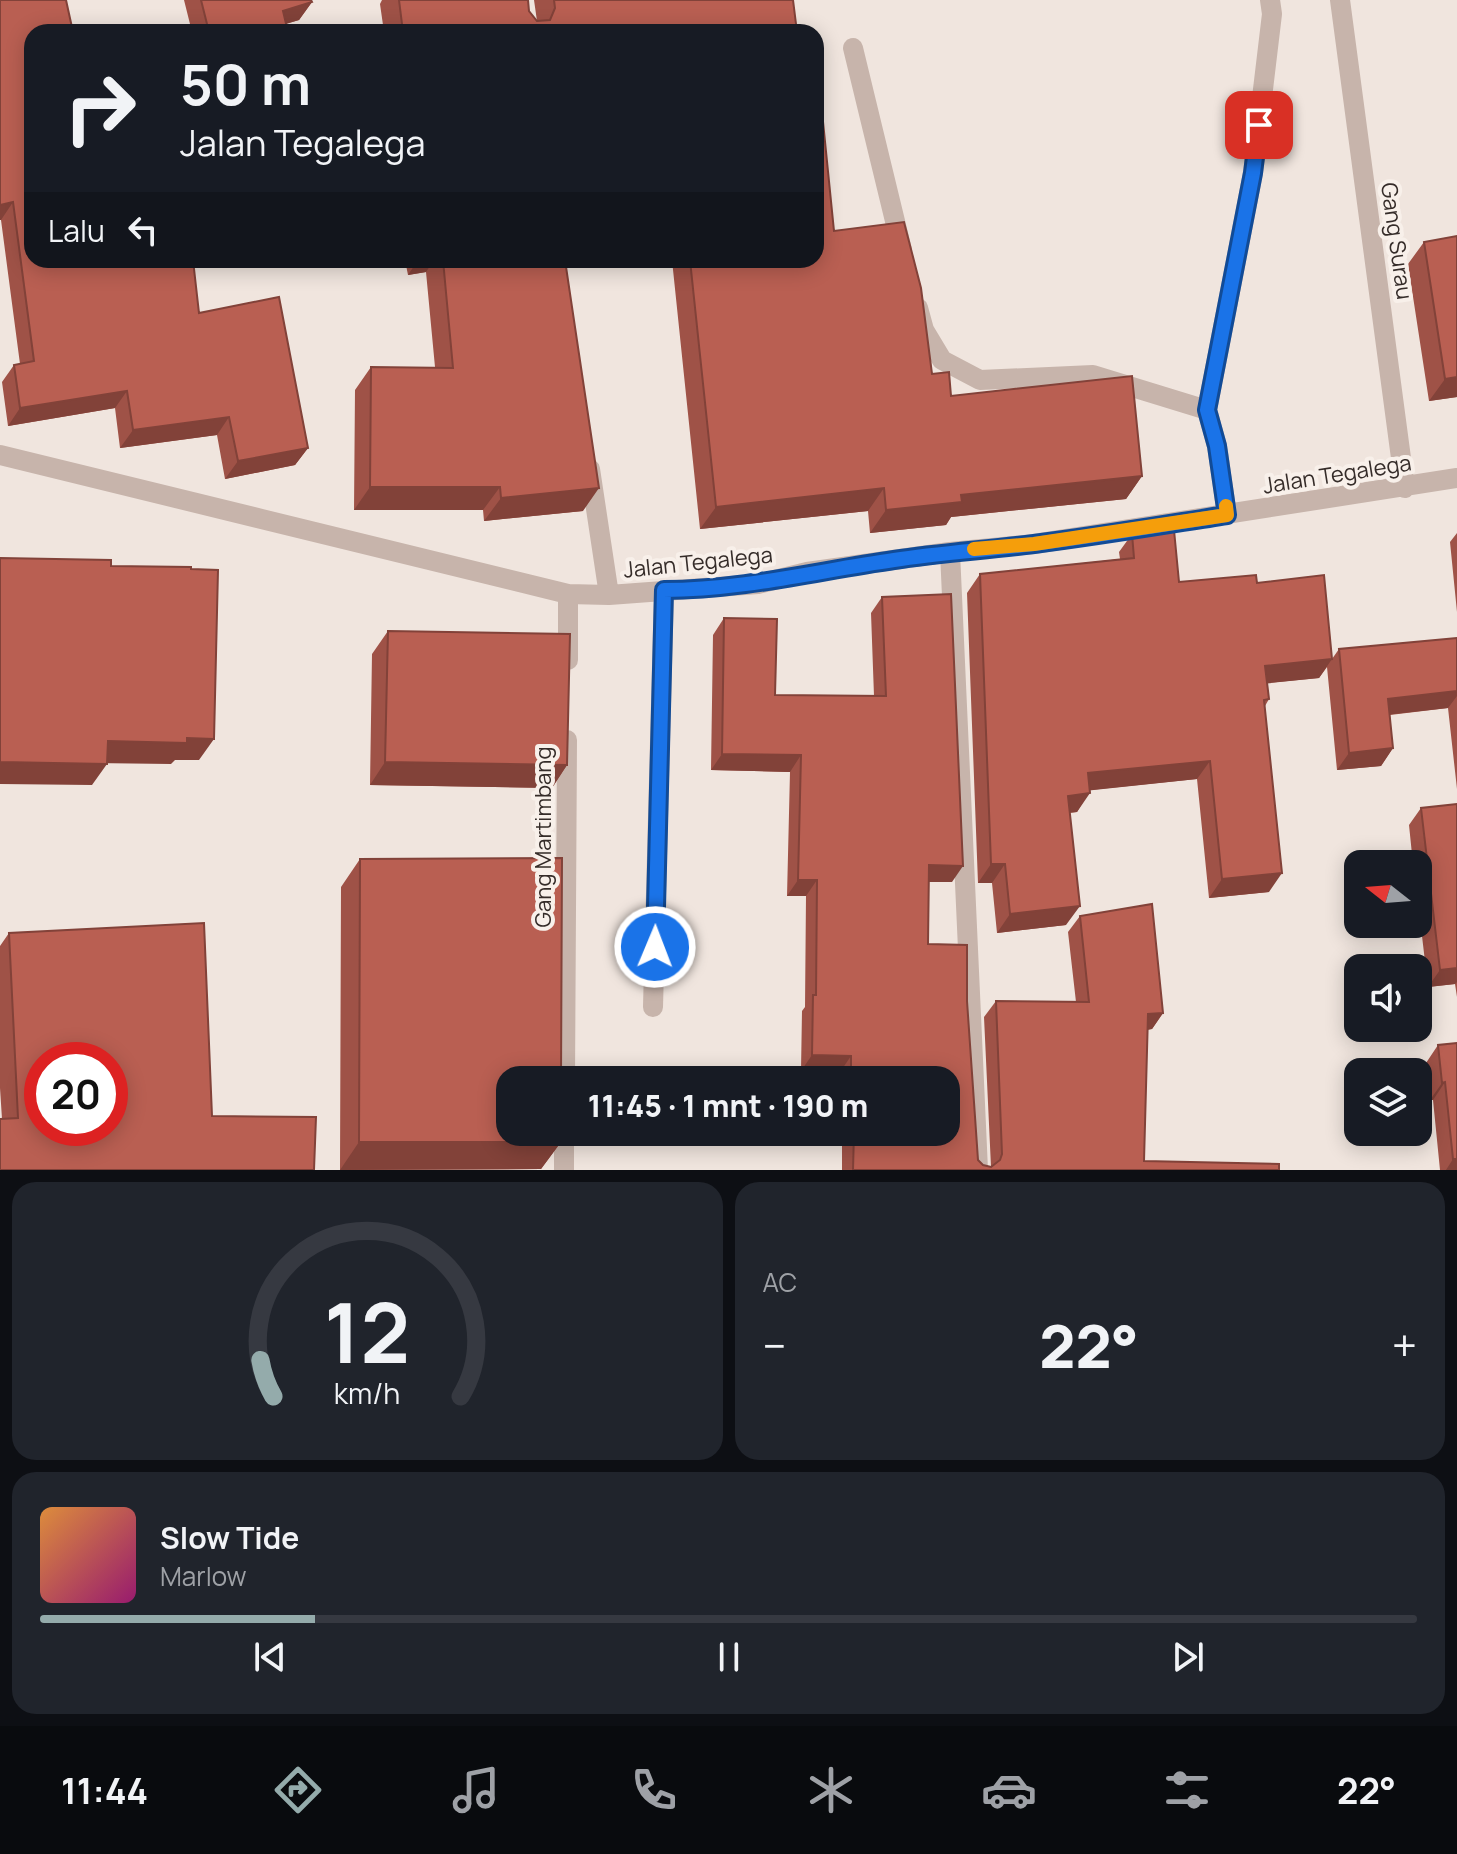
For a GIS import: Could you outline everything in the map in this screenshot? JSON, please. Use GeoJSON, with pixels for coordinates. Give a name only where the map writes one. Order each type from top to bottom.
{"type":"FeatureCollection","features":[{"type":"Feature","properties":{"kind":"street"},"geometry":{"type":"LineString","coordinates":[[1227,515],[1217,446],[1207,410],[1253,173],[1272,14],[1270,0]]}},
{"type":"Feature","properties":{"kind":"street","name":"Gang Surau"},"geometry":{"type":"LineString","coordinates":[[1340,0],[1405,488]]}},
{"type":"Feature","properties":{"kind":"street"},"geometry":{"type":"LineString","coordinates":[[853,48],[910,282],[924,330],[942,360],[980,380],[1093,375],[1207,410]]}},
{"type":"Feature","properties":{"kind":"street"},"geometry":{"type":"LineString","coordinates":[[586,443],[609,595]]}},
{"type":"Feature","properties":{"kind":"street","name":"Jalan Tegalega"},"geometry":{"type":"LineString","coordinates":[[0,455],[568,594],[609,595],[758,584],[807,572],[1034,544],[1457,478]]}},
{"type":"Feature","properties":{"kind":"street"},"geometry":{"type":"LineString","coordinates":[[950,552],[978,1170]]}},
{"type":"Feature","properties":{"kind":"street"},"geometry":{"type":"LineString","coordinates":[[653,1007],[664,590]]}},
{"type":"Feature","properties":{"kind":"street"},"geometry":{"type":"LineString","coordinates":[[568,594],[568,672]]}},
{"type":"Feature","properties":{"kind":"street","name":"Gang Martimbang"},"geometry":{"type":"LineString","coordinates":[[565,1066],[567,719]]}},
{"type":"Feature","properties":{"kind":"street"},"geometry":{"type":"LineString","coordinates":[[564,1146],[564,1170]]}},
{"type":"Feature","properties":{"kind":"building"},"geometry":{"type":"Polygon","coordinates":[[[0,0],[66,0],[71,24],[24,24],[24,268],[194,268],[199,313],[279,297],[308,448],[238,461],[229,417],[133,430],[127,391],[20,408],[14,365],[34,361],[13,202],[0,205],[0,0]]]}},
{"type":"Feature","properties":{"kind":"building"},"geometry":{"type":"Polygon","coordinates":[[[201,0],[312,2],[283,11],[286,24],[207,24],[201,0]]]}},
{"type":"Feature","properties":{"kind":"building"},"geometry":{"type":"Polygon","coordinates":[[[399,0],[528,0],[529,11],[537,21],[550,20],[555,8],[554,0],[793,0],[796,24],[402,24],[399,0]]]}},
{"type":"Feature","properties":{"kind":"building"},"geometry":{"type":"Polygon","coordinates":[[[824,132],[834,231],[904,222],[921,288],[932,374],[949,372],[951,396],[1132,376],[1142,476],[961,495],[962,502],[886,510],[884,488],[716,507],[691,268],[824,268],[824,132]]]}},
{"type":"Feature","properties":{"kind":"building"},"geometry":{"type":"Polygon","coordinates":[[[1457,236],[1457,377],[1445,379],[1424,242],[1457,236]]]}},
{"type":"Feature","properties":{"kind":"building"},"geometry":{"type":"Polygon","coordinates":[[[444,268],[566,268],[599,488],[501,498],[500,487],[370,487],[371,367],[453,368],[444,268]]]}},
{"type":"Feature","properties":{"kind":"building"},"geometry":{"type":"Polygon","coordinates":[[[1174,530],[1179,582],[1256,575],[1257,583],[1324,575],[1332,659],[1265,666],[1269,699],[1264,700],[1282,873],[1222,879],[1210,761],[1088,773],[1090,793],[1068,796],[1080,906],[1010,914],[1005,864],[991,864],[980,574],[1134,558],[1132,534],[1174,530]]]}},
{"type":"Feature","properties":{"kind":"building"},"geometry":{"type":"Polygon","coordinates":[[[0,558],[111,560],[111,566],[218,570],[214,739],[187,738],[187,743],[108,741],[107,764],[0,762],[0,558]]]}},
{"type":"Feature","properties":{"kind":"building"},"geometry":{"type":"Polygon","coordinates":[[[951,594],[963,866],[929,865],[928,944],[967,945],[967,1001],[978,1160],[991,1167],[1002,1154],[996,1001],[1089,1002],[1080,916],[1152,904],[1163,1013],[1148,1014],[1144,1161],[1279,1164],[1279,1170],[853,1170],[854,1146],[960,1146],[960,1066],[851,1066],[851,1056],[812,1055],[817,880],[798,880],[801,755],[722,754],[724,618],[777,619],[775,695],[886,696],[882,597],[951,594]]]}},
{"type":"Feature","properties":{"kind":"building"},"geometry":{"type":"Polygon","coordinates":[[[388,631],[570,634],[567,765],[385,762],[388,631]]]}},
{"type":"Feature","properties":{"kind":"building"},"geometry":{"type":"Polygon","coordinates":[[[1457,638],[1457,691],[1388,699],[1393,748],[1349,753],[1339,649],[1457,638]]]}},
{"type":"Feature","properties":{"kind":"building"},"geometry":{"type":"Polygon","coordinates":[[[1457,804],[1457,968],[1440,970],[1432,902],[1432,850],[1426,850],[1421,808],[1457,804]]]}},
{"type":"Feature","properties":{"kind":"building"},"geometry":{"type":"Polygon","coordinates":[[[562,858],[561,1066],[496,1066],[496,1142],[359,1142],[360,859],[562,858]]]}},
{"type":"Feature","properties":{"kind":"building"},"geometry":{"type":"Polygon","coordinates":[[[204,923],[212,1116],[316,1117],[314,1170],[0,1170],[0,1119],[18,1118],[9,933],[204,923]]]}},
{"type":"Feature","properties":{"kind":"building"},"geometry":{"type":"Polygon","coordinates":[[[1457,1043],[1457,1159],[1453,1159],[1438,1045],[1457,1043]]]}},
{"type":"Feature","properties":{"kind":"slow traffic"},"geometry":{"type":"LineString","coordinates":[[974,549],[1034,544],[1227,515],[1226,506]]}},
{"type":"Feature","properties":{"kind":"route"},"geometry":{"type":"LineString","coordinates":[[655,947],[664,590],[758,584],[807,572],[1034,544],[1227,515],[1217,446],[1207,410],[1253,173],[1259,125]]}}]}
